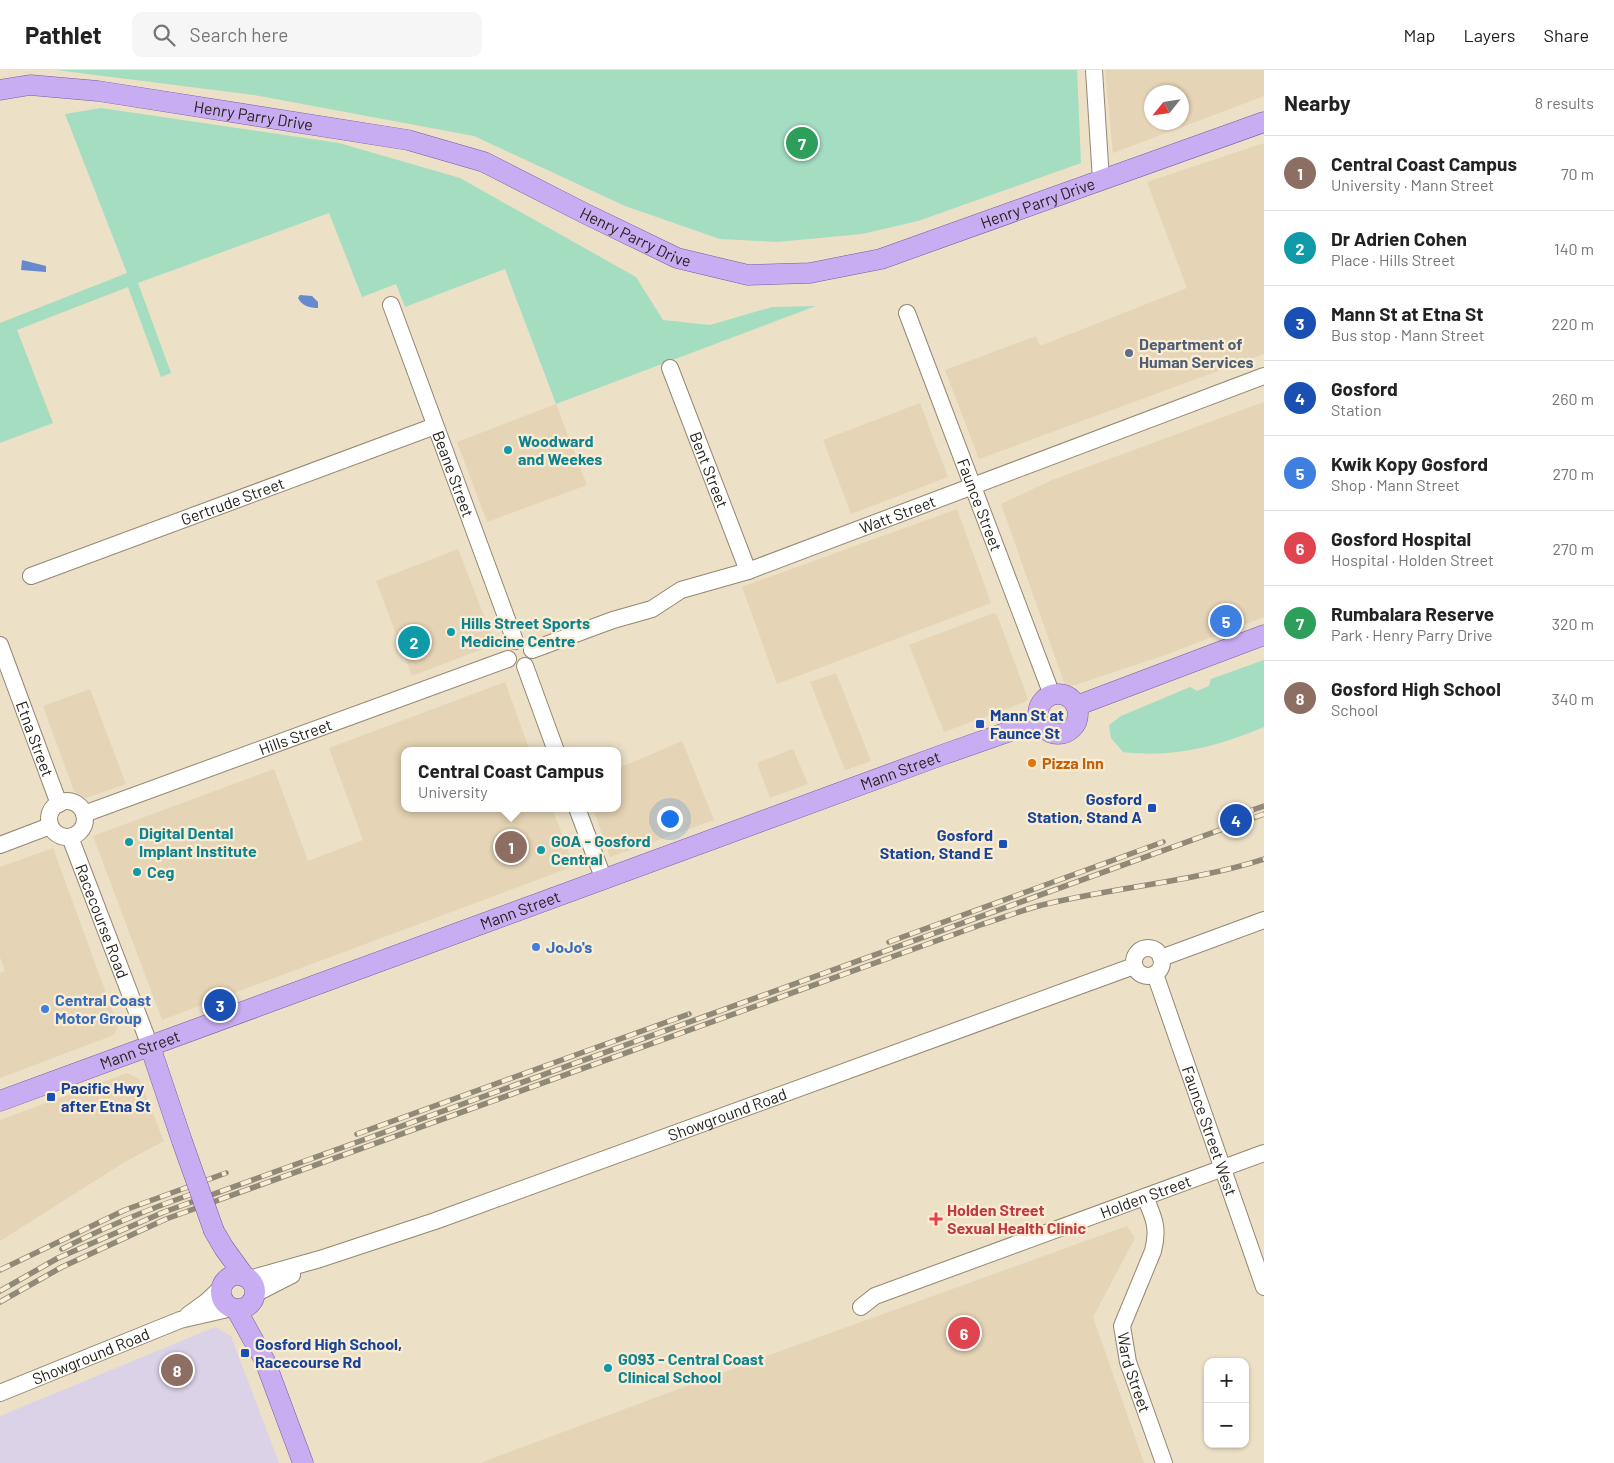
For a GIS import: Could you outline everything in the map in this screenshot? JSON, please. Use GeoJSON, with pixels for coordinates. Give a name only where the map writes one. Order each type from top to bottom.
{"type":"FeatureCollection","features":[{"type":"Feature","properties":{"kind":"main road","name":"Henry Parry Drive"},"geometry":{"type":"LineString","coordinates":[[0,90],[30,85],[98,91],[408,140],[484,162],[677,258],[748,275],[810,273],[881,259],[1264,122]]}},
{"type":"Feature","properties":{"kind":"main road"},"geometry":{"type":"LineString","coordinates":[[1076,706],[1264,635]]}},
{"type":"Feature","properties":{"kind":"main road"},"geometry":{"type":"LineString","coordinates":[[1063,695],[1076,706],[1077,719],[1075,725],[1065,733],[1053,734],[1042,727],[1039,722],[1039,709],[1042,703],[1052,696],[1063,695]]}},
{"type":"Feature","properties":{"kind":"main road","name":"Mann Street"},"geometry":{"type":"LineString","coordinates":[[0,1101],[942,755],[1039,722]]}},
{"type":"Feature","properties":{"kind":"main road","name":"Racecourse Road"},"geometry":{"type":"LineString","coordinates":[[150,1046],[214,1231],[242,1286],[265,1360],[303,1463]]}},
{"type":"Feature","properties":{"kind":"main road","name":"Racecourse Road"},"geometry":{"type":"LineString","coordinates":[[242,1286],[222,1291],[224,1301],[234,1308],[265,1360]]}},
{"type":"Feature","properties":{"kind":"street"},"geometry":{"type":"LineString","coordinates":[[1094,70],[1101,180]]}},
{"type":"Feature","properties":{"kind":"street","name":"Beane Street"},"geometry":{"type":"LineString","coordinates":[[392,305],[515,642]]}},
{"type":"Feature","properties":{"kind":"street","name":"Faunce Street"},"geometry":{"type":"LineString","coordinates":[[907,313],[1052,696]]}},
{"type":"Feature","properties":{"kind":"street","name":"Bent Street"},"geometry":{"type":"LineString","coordinates":[[670,368],[748,571]]}},
{"type":"Feature","properties":{"kind":"street","name":"Watt Street"},"geometry":{"type":"LineString","coordinates":[[532,650],[613,620],[652,609],[681,590],[748,571],[972,488],[1264,376]]}},
{"type":"Feature","properties":{"kind":"street","name":"Gertrude Street"},"geometry":{"type":"LineString","coordinates":[[31,576],[435,426]]}},
{"type":"Feature","properties":{"kind":"street"},"geometry":{"type":"LineString","coordinates":[[524,641],[531,646],[532,650],[531,662],[521,668],[513,666],[506,655],[508,647],[515,642],[524,641]]}},
{"type":"Feature","properties":{"kind":"street","name":"Etna Street"},"geometry":{"type":"LineString","coordinates":[[0,645],[58,804]]}},
{"type":"Feature","properties":{"kind":"street","name":"Hills Street"},"geometry":{"type":"LineString","coordinates":[[84,814],[508,660]]}},
{"type":"Feature","properties":{"kind":"street"},"geometry":{"type":"LineString","coordinates":[[525,666],[555,747]]}},
{"type":"Feature","properties":{"kind":"street"},"geometry":{"type":"LineString","coordinates":[[73,803],[84,814],[83,826],[80,831],[70,837],[56,834],[50,826],[51,811],[58,804],[73,803]]}},
{"type":"Feature","properties":{"kind":"street"},"geometry":{"type":"LineString","coordinates":[[578,812],[604,880]]}},
{"type":"Feature","properties":{"kind":"street"},"geometry":{"type":"LineString","coordinates":[[0,845],[50,826]]}},
{"type":"Feature","properties":{"kind":"street","name":"Racecourse Road"},"geometry":{"type":"LineString","coordinates":[[70,837],[150,1046]]}},
{"type":"Feature","properties":{"kind":"street"},"geometry":{"type":"LineString","coordinates":[[1161,958],[1264,920]]}},
{"type":"Feature","properties":{"kind":"street"},"geometry":{"type":"LineString","coordinates":[[1146,948],[1156,950],[1161,958],[1161,967],[1151,976],[1142,975],[1134,966],[1133,961],[1137,952],[1146,948]]}},
{"type":"Feature","properties":{"kind":"street","name":"Showground Road"},"geometry":{"type":"LineString","coordinates":[[180,1320],[206,1302],[242,1286],[435,1221],[617,1156],[1134,966]]}},
{"type":"Feature","properties":{"kind":"street","name":"Faunce Street West"},"geometry":{"type":"LineString","coordinates":[[1155,974],[1264,1287]]}},
{"type":"Feature","properties":{"kind":"street","name":"Holden Street"},"geometry":{"type":"LineString","coordinates":[[861,1307],[875,1296],[1264,1153]]}},
{"type":"Feature","properties":{"kind":"street","name":"Ward Street"},"geometry":{"type":"LineString","coordinates":[[1145,1197],[1156,1222],[1156,1238],[1153,1251],[1122,1326],[1128,1362],[1164,1463]]}},
{"type":"Feature","properties":{"kind":"street","name":"Showground Road"},"geometry":{"type":"LineString","coordinates":[[0,1392],[180,1320],[234,1308]]}},
{"type":"Feature","properties":{"kind":"shaded area"},"geometry":{"type":"Polygon","coordinates":[[[1105,70],[1264,70],[1264,96],[1189,124],[1189,85],[1144,85],[1144,130],[1174,130],[1113,153],[1105,70]]]}},
{"type":"Feature","properties":{"kind":"shaded area"},"geometry":{"type":"Polygon","coordinates":[[[1264,143],[1264,354],[979,459],[945,370],[1036,336],[1040,346],[1187,288],[1147,182],[1264,143]]]}},
{"type":"Feature","properties":{"kind":"shaded area"},"geometry":{"type":"Polygon","coordinates":[[[1264,402],[1264,617],[1168,654],[1066,688],[1001,504],[1052,480],[1264,402]]]}},
{"type":"Feature","properties":{"kind":"shaded area"},"geometry":{"type":"Polygon","coordinates":[[[920,403],[948,477],[851,514],[823,440],[920,403]]]}},
{"type":"Feature","properties":{"kind":"shaded area"},"geometry":{"type":"Polygon","coordinates":[[[556,404],[587,485],[487,522],[457,442],[556,404]]]}},
{"type":"Feature","properties":{"kind":"shaded area"},"geometry":{"type":"Polygon","coordinates":[[[957,509],[991,603],[777,684],[742,587],[957,509]]]}},
{"type":"Feature","properties":{"kind":"shaded area"},"geometry":{"type":"Polygon","coordinates":[[[458,549],[495,644],[412,676],[376,581],[458,549]]]}},
{"type":"Feature","properties":{"kind":"shaded area"},"geometry":{"type":"Polygon","coordinates":[[[994,613],[997,615],[1028,699],[1025,702],[944,732],[909,645],[994,613]]]}},
{"type":"Feature","properties":{"kind":"shaded area"},"geometry":{"type":"Polygon","coordinates":[[[836,673],[871,761],[845,770],[810,682],[836,673]]]}},
{"type":"Feature","properties":{"kind":"shaded area"},"geometry":{"type":"Polygon","coordinates":[[[505,682],[529,747],[401,747],[401,812],[554,812],[574,866],[162,1020],[93,836],[274,769],[308,861],[363,840],[329,748],[505,682]]]}},
{"type":"Feature","properties":{"kind":"shaded area"},"geometry":{"type":"Polygon","coordinates":[[[90,689],[126,784],[86,798],[74,791],[43,706],[90,689]]]}},
{"type":"Feature","properties":{"kind":"shaded area"},"geometry":{"type":"Polygon","coordinates":[[[682,741],[714,820],[610,857],[594,812],[621,812],[621,767],[682,741]]]}},
{"type":"Feature","properties":{"kind":"shaded area"},"geometry":{"type":"Polygon","coordinates":[[[793,749],[808,784],[770,798],[757,763],[793,749]]]}},
{"type":"Feature","properties":{"kind":"shaded area"},"geometry":{"type":"Polygon","coordinates":[[[53,848],[118,1026],[114,1035],[0,1078],[0,973],[5,971],[0,957],[0,867],[53,848]]]}},
{"type":"Feature","properties":{"kind":"shaded area"},"geometry":{"type":"Polygon","coordinates":[[[127,1073],[139,1079],[164,1141],[123,1163],[0,1241],[0,1120],[127,1073]]]}},
{"type":"Feature","properties":{"kind":"shaded area"},"geometry":{"type":"Polygon","coordinates":[[[1127,1226],[1135,1238],[1093,1317],[1144,1463],[480,1463],[786,1349],[1127,1226]]]}},
{"type":"Feature","properties":{"kind":"shaded area"},"geometry":{"type":"Polygon","coordinates":[[[215,1327],[231,1336],[279,1463],[0,1463],[0,1416],[215,1327]]]}},
{"type":"Feature","properties":{"kind":"green space"},"geometry":{"type":"Polygon","coordinates":[[[56,70],[1077,70],[1081,163],[918,221],[862,234],[777,242],[720,239],[625,206],[474,136],[254,95],[56,70]]]}},
{"type":"Feature","properties":{"kind":"green space"},"geometry":{"type":"Polygon","coordinates":[[[101,108],[339,143],[460,178],[636,277],[663,320],[710,325],[772,307],[816,306],[556,404],[505,269],[405,307],[396,284],[362,297],[329,213],[138,283],[171,373],[161,377],[128,287],[17,330],[53,423],[0,443],[0,323],[127,273],[65,114],[101,108]]]}},
{"type":"Feature","properties":{"kind":"green space"},"geometry":{"type":"Polygon","coordinates":[[[1264,660],[1264,727],[1212,745],[1177,752],[1123,752],[1111,738],[1109,725],[1121,716],[1190,687],[1197,691],[1209,686],[1211,679],[1264,660]]]}},
{"type":"Feature","properties":{"kind":"water"},"geometry":{"type":"Polygon","coordinates":[[[22,260],[46,266],[46,272],[21,270],[22,260]]]}},
{"type":"Feature","properties":{"kind":"water"},"geometry":{"type":"Polygon","coordinates":[[[300,295],[312,296],[318,302],[318,308],[304,305],[298,298],[300,295]]]}},
{"type":"Feature","properties":{"kind":"railway"},"geometry":{"type":"LineString","coordinates":[[1243,813],[1264,806]]}},
{"type":"Feature","properties":{"kind":"railway"},"geometry":{"type":"LineString","coordinates":[[0,1291],[58,1258],[164,1212],[1264,814]]}},
{"type":"Feature","properties":{"kind":"railway"},"geometry":{"type":"LineString","coordinates":[[889,942],[1163,842]]}},
{"type":"Feature","properties":{"kind":"railway"},"geometry":{"type":"LineString","coordinates":[[0,1302],[62,1267],[166,1219],[983,924],[1042,905],[1098,893],[1182,879],[1264,859]]}},
{"type":"Feature","properties":{"kind":"railway"},"geometry":{"type":"LineString","coordinates":[[357,1134],[689,1014]]}},
{"type":"Feature","properties":{"kind":"railway"},"geometry":{"type":"LineString","coordinates":[[0,1270],[125,1210],[226,1173]]}},
{"type":"Feature","properties":{"kind":"railway"},"geometry":{"type":"LineString","coordinates":[[62,1249],[127,1219],[195,1193]]}},
{"type":"Feature","properties":{"kind":"place","name":"Rumbalara Reserve"},"geometry":{"type":"Point","coordinates":[802,143]}},
{"type":"Feature","properties":{"kind":"place","name":"Department of Human Services"},"geometry":{"type":"Point","coordinates":[1129,353]}},
{"type":"Feature","properties":{"kind":"place","name":"Woodward and Weekes"},"geometry":{"type":"Point","coordinates":[508,450]}},
{"type":"Feature","properties":{"kind":"place","name":"Kwik Kopy Gosford"},"geometry":{"type":"Point","coordinates":[1226,621]}},
{"type":"Feature","properties":{"kind":"place","name":"Hills Street Sports Medicine Centre"},"geometry":{"type":"Point","coordinates":[451,632]}},
{"type":"Feature","properties":{"kind":"place","name":"Dr Adrien Cohen"},"geometry":{"type":"Point","coordinates":[414,642]}},
{"type":"Feature","properties":{"kind":"place","name":"Mann St at Faunce St"},"geometry":{"type":"Point","coordinates":[980,724]}},
{"type":"Feature","properties":{"kind":"place","name":"Pizza Inn"},"geometry":{"type":"Point","coordinates":[1032,763]}},
{"type":"Feature","properties":{"kind":"place","name":"Gosford Station, Stand A"},"geometry":{"type":"Point","coordinates":[1152,808]}},
{"type":"Feature","properties":{"kind":"place","name":"Gosford"},"geometry":{"type":"Point","coordinates":[1236,820]}},
{"type":"Feature","properties":{"kind":"place","name":"Digital Dental Implant Institute"},"geometry":{"type":"Point","coordinates":[129,842]}},
{"type":"Feature","properties":{"kind":"place","name":"Gosford Station, Stand E"},"geometry":{"type":"Point","coordinates":[1003,844]}},
{"type":"Feature","properties":{"kind":"place","name":"Central Coast Campus"},"geometry":{"type":"Point","coordinates":[511,847]}},
{"type":"Feature","properties":{"kind":"place","name":"GOA - Gosford Central"},"geometry":{"type":"Point","coordinates":[541,850]}},
{"type":"Feature","properties":{"kind":"place","name":"Ceg"},"geometry":{"type":"Point","coordinates":[137,872]}},
{"type":"Feature","properties":{"kind":"place","name":"JoJo's"},"geometry":{"type":"Point","coordinates":[536,947]}},
{"type":"Feature","properties":{"kind":"place","name":"Mann St at Etna St"},"geometry":{"type":"Point","coordinates":[220,1005]}},
{"type":"Feature","properties":{"kind":"place","name":"Central Coast Motor Group"},"geometry":{"type":"Point","coordinates":[45,1009]}},
{"type":"Feature","properties":{"kind":"place","name":"Pacific Hwy after Etna St"},"geometry":{"type":"Point","coordinates":[51,1097]}},
{"type":"Feature","properties":{"kind":"place","name":"Holden Street Sexual Health Clinic"},"geometry":{"type":"Point","coordinates":[936,1219]}},
{"type":"Feature","properties":{"kind":"place","name":"Gosford Hospital"},"geometry":{"type":"Point","coordinates":[964,1333]}},
{"type":"Feature","properties":{"kind":"place","name":"Gosford High School, Racecourse Rd"},"geometry":{"type":"Point","coordinates":[245,1353]}},
{"type":"Feature","properties":{"kind":"place","name":"GO93 - Central Coast Clinical School"},"geometry":{"type":"Point","coordinates":[608,1368]}},
{"type":"Feature","properties":{"kind":"place","name":"Gosford High School"},"geometry":{"type":"Point","coordinates":[177,1370]}}]}
